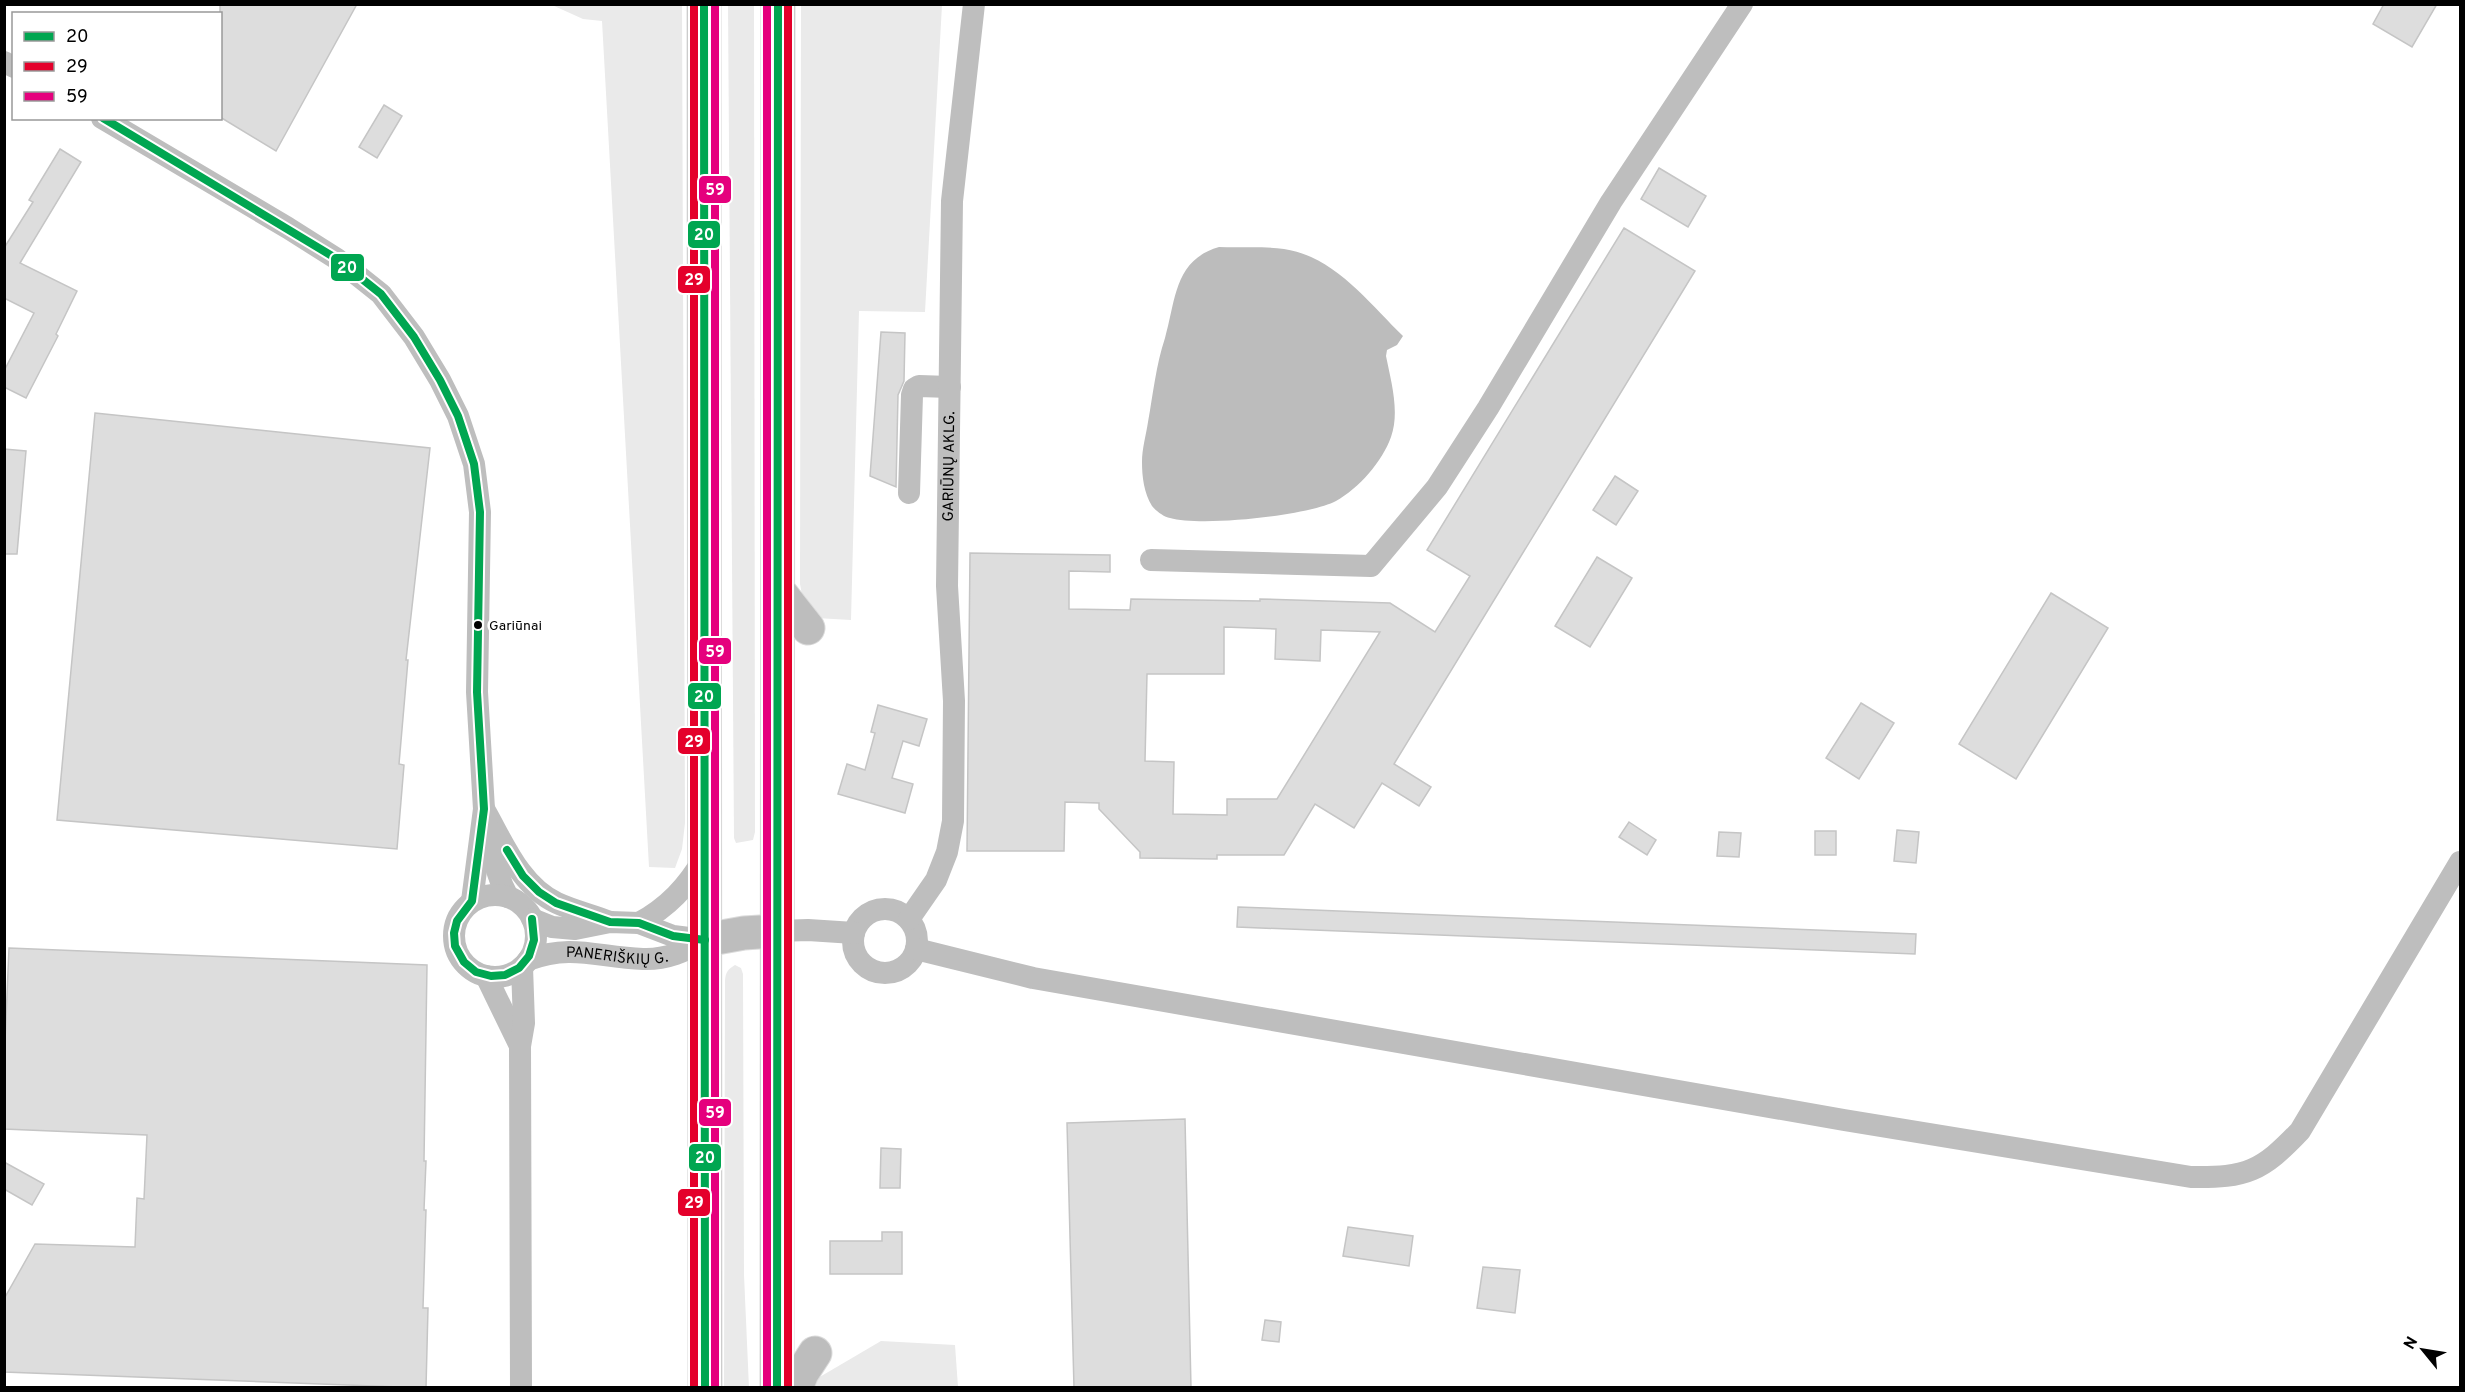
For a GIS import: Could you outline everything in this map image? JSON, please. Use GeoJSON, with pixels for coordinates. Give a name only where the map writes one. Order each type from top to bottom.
{"type":"FeatureCollection","features":[{"type":"Feature","properties":{"kind":"highway"},"geometry":{"type":"LineString","coordinates":[[704,4],[705,1388]]}},
{"type":"Feature","properties":{"kind":"highway"},"geometry":{"type":"LineString","coordinates":[[777,1388],[778,4]]}},
{"type":"Feature","properties":{"kind":"highway"},"geometry":{"type":"LineString","coordinates":[[778,590],[808,628]]}},
{"type":"Feature","properties":{"kind":"highway"},"geometry":{"type":"LineString","coordinates":[[705,940],[744,933],[778,931]]}},
{"type":"Feature","properties":{"kind":"highway"},"geometry":{"type":"LineString","coordinates":[[796,1388],[802,1373],[815,1353]]}},
{"type":"Feature","properties":{"kind":"street","name":"GARIŪNŲ AKLG."},"geometry":{"type":"LineString","coordinates":[[909,919],[936,880],[947,852],[953,821],[954,701],[947,586],[952,201],[974,4]]}},
{"type":"Feature","properties":{"kind":"street"},"geometry":{"type":"LineString","coordinates":[[1151,560],[1371,566],[1437,487],[1488,408],[1611,202],[1742,4]]}},
{"type":"Feature","properties":{"kind":"street"},"geometry":{"type":"LineString","coordinates":[[105,120],[337,259],[381,294],[414,337],[440,380],[458,416],[474,464],[480,512],[477,692],[484,809],[494,863],[508,897]]}},
{"type":"Feature","properties":{"kind":"street"},"geometry":{"type":"LineString","coordinates":[[909,493],[914,389],[919,386],[950,387]]}},
{"type":"Feature","properties":{"kind":"street"},"geometry":{"type":"LineString","coordinates":[[484,809],[472,901],[457,920],[454,943],[458,955],[465,964],[475,972],[486,976],[520,1046]]}},
{"type":"Feature","properties":{"kind":"street"},"geometry":{"type":"LineString","coordinates":[[484,809],[523,876],[539,892],[556,903],[610,922]]}},
{"type":"Feature","properties":{"kind":"street"},"geometry":{"type":"LineString","coordinates":[[639,923],[657,913],[675,898],[690,881],[704,858]]}},
{"type":"Feature","properties":{"kind":"street"},"geometry":{"type":"LineString","coordinates":[[916,949],[1033,978],[1832,1118],[2191,1177],[2225,1178],[2255,1169],[2278,1153],[2300,1131],[2460,862]]}},
{"type":"Feature","properties":{"kind":"street"},"geometry":{"type":"LineString","coordinates":[[472,901],[496,894],[508,897]]}},
{"type":"Feature","properties":{"kind":"street","name":"PANERIŠKIŲ G."},"geometry":{"type":"LineString","coordinates":[[508,897],[526,909],[532,919],[552,927],[575,929],[610,922],[639,923],[673,936],[705,940]]}},
{"type":"Feature","properties":{"kind":"street"},"geometry":{"type":"LineString","coordinates":[[880,909],[900,913],[909,919],[915,928],[917,938],[912,958],[896,971],[875,972],[867,967],[855,952],[854,933],[864,917],[880,909]]}},
{"type":"Feature","properties":{"kind":"street"},"geometry":{"type":"LineString","coordinates":[[521,1388],[520,1046],[524,1023],[525,963],[534,947],[536,933],[532,919]]}},
{"type":"Feature","properties":{"kind":"street"},"geometry":{"type":"LineString","coordinates":[[778,931],[854,933]]}},
{"type":"Feature","properties":{"kind":"street","name":"PANERIŠKIŲ G."},"geometry":{"type":"LineString","coordinates":[[486,976],[509,974],[525,963],[560,951],[652,958],[670,956],[705,940]]}},
{"type":"Feature","properties":{"kind":"shaded area"},"geometry":{"type":"Polygon","coordinates":[[[552,5],[682,5],[685,823],[682,849],[675,868],[649,867],[602,21],[583,19],[552,5]]]}},
{"type":"Feature","properties":{"kind":"shaded area"},"geometry":{"type":"Polygon","coordinates":[[[728,5],[754,5],[755,832],[753,840],[736,843],[734,838],[728,5]]]}},
{"type":"Feature","properties":{"kind":"shaded area"},"geometry":{"type":"Polygon","coordinates":[[[801,5],[942,5],[925,312],[859,311],[851,620],[816,618],[803,600],[800,584],[801,5]]]}},
{"type":"Feature","properties":{"kind":"shaded area"},"geometry":{"type":"Polygon","coordinates":[[[1219,247],[1284,249],[1302,253],[1319,261],[1350,283],[1403,336],[1397,345],[1387,350],[1386,356],[1395,407],[1391,437],[1382,456],[1369,473],[1345,496],[1336,501],[1279,515],[1228,521],[1205,521],[1168,517],[1156,510],[1149,501],[1143,479],[1143,452],[1157,369],[1175,296],[1185,271],[1193,261],[1204,253],[1219,247]]]}},
{"type":"Feature","properties":{"kind":"shaded area"},"geometry":{"type":"Polygon","coordinates":[[[735,965],[741,968],[743,974],[744,1275],[749,1388],[724,1387],[725,981],[728,971],[735,965]]]}},
{"type":"Feature","properties":{"kind":"shaded area"},"geometry":{"type":"Polygon","coordinates":[[[881,1341],[955,1345],[958,1387],[809,1388],[818,1378],[881,1341]]]}},
{"type":"Feature","properties":{"kind":"building"},"geometry":{"type":"Polygon","coordinates":[[[220,4],[357,4],[276,151],[222,118],[222,12],[220,12],[220,4]]]}},
{"type":"Feature","properties":{"kind":"building"},"geometry":{"type":"Polygon","coordinates":[[[2384,4],[2437,4],[2412,47],[2373,24],[2384,4]]]}},
{"type":"Feature","properties":{"kind":"building"},"geometry":{"type":"Polygon","coordinates":[[[384,105],[402,116],[377,158],[359,147],[384,105]]]}},
{"type":"Feature","properties":{"kind":"building"},"geometry":{"type":"Polygon","coordinates":[[[60,149],[81,162],[20,263],[77,291],[56,334],[58,336],[26,398],[4,387],[4,371],[34,313],[4,298],[4,248],[33,202],[29,200],[60,149]]]}},
{"type":"Feature","properties":{"kind":"building"},"geometry":{"type":"Polygon","coordinates":[[[1659,168],[1706,196],[1688,227],[1641,199],[1659,168]]]}},
{"type":"Feature","properties":{"kind":"building"},"geometry":{"type":"Polygon","coordinates":[[[1624,228],[1695,271],[1394,764],[1431,787],[1419,806],[1382,783],[1354,828],[1315,804],[1284,855],[1217,855],[1217,859],[1140,858],[1140,852],[1099,809],[1099,803],[1065,802],[1064,851],[967,851],[970,553],[1110,555],[1110,572],[1069,571],[1069,609],[1130,610],[1131,599],[1260,601],[1260,599],[1390,603],[1435,632],[1470,576],[1427,550],[1624,228]],[[1224,627],[1224,674],[1147,674],[1145,761],[1174,762],[1173,814],[1227,815],[1227,799],[1277,799],[1380,632],[1321,630],[1320,661],[1275,659],[1276,629],[1224,627]]]}},
{"type":"Feature","properties":{"kind":"building"},"geometry":{"type":"Polygon","coordinates":[[[881,332],[905,333],[904,381],[898,395],[896,487],[870,476],[881,332]]]}},
{"type":"Feature","properties":{"kind":"building"},"geometry":{"type":"Polygon","coordinates":[[[95,413],[430,448],[406,660],[408,660],[399,764],[404,765],[397,849],[57,820],[95,413]]]}},
{"type":"Feature","properties":{"kind":"building"},"geometry":{"type":"Polygon","coordinates":[[[4,449],[26,451],[17,554],[4,554],[4,449]]]}},
{"type":"Feature","properties":{"kind":"building"},"geometry":{"type":"Polygon","coordinates":[[[1615,476],[1638,491],[1616,525],[1593,510],[1615,476]]]}},
{"type":"Feature","properties":{"kind":"building"},"geometry":{"type":"Polygon","coordinates":[[[1597,557],[1632,578],[1590,647],[1555,626],[1597,557]]]}},
{"type":"Feature","properties":{"kind":"building"},"geometry":{"type":"Polygon","coordinates":[[[2051,593],[2108,628],[2016,779],[1959,744],[2051,593]]]}},
{"type":"Feature","properties":{"kind":"building"},"geometry":{"type":"Polygon","coordinates":[[[1861,703],[1894,723],[1859,779],[1826,758],[1861,703]]]}},
{"type":"Feature","properties":{"kind":"building"},"geometry":{"type":"Polygon","coordinates":[[[878,705],[927,719],[919,746],[903,741],[892,778],[913,784],[905,813],[838,794],[847,764],[865,770],[875,733],[871,732],[878,705]]]}},
{"type":"Feature","properties":{"kind":"building"},"geometry":{"type":"Polygon","coordinates":[[[1629,822],[1656,840],[1647,855],[1619,837],[1629,822]]]}},
{"type":"Feature","properties":{"kind":"building"},"geometry":{"type":"Polygon","coordinates":[[[1897,830],[1919,832],[1916,863],[1894,861],[1897,830]]]}},
{"type":"Feature","properties":{"kind":"building"},"geometry":{"type":"Polygon","coordinates":[[[1815,831],[1836,831],[1836,855],[1815,855],[1815,831]]]}},
{"type":"Feature","properties":{"kind":"building"},"geometry":{"type":"Polygon","coordinates":[[[1719,832],[1741,833],[1739,857],[1717,856],[1719,832]]]}},
{"type":"Feature","properties":{"kind":"building"},"geometry":{"type":"Polygon","coordinates":[[[1238,907],[1916,934],[1915,954],[1237,927],[1238,907]]]}},
{"type":"Feature","properties":{"kind":"building"},"geometry":{"type":"Polygon","coordinates":[[[9,948],[427,965],[424,1161],[426,1161],[424,1210],[426,1210],[423,1308],[428,1308],[426,1388],[4,1372],[4,1299],[35,1244],[135,1247],[137,1198],[144,1199],[147,1135],[4,1129],[9,948]]]}},
{"type":"Feature","properties":{"kind":"building"},"geometry":{"type":"Polygon","coordinates":[[[1185,1119],[1191,1388],[1074,1388],[1067,1123],[1185,1119]]]}},
{"type":"Feature","properties":{"kind":"building"},"geometry":{"type":"Polygon","coordinates":[[[881,1148],[901,1149],[900,1188],[880,1188],[881,1148]]]}},
{"type":"Feature","properties":{"kind":"building"},"geometry":{"type":"Polygon","coordinates":[[[4,1162],[44,1184],[32,1205],[4,1189],[4,1162]]]}},
{"type":"Feature","properties":{"kind":"building"},"geometry":{"type":"Polygon","coordinates":[[[1348,1227],[1413,1236],[1409,1266],[1343,1256],[1348,1227]]]}},
{"type":"Feature","properties":{"kind":"building"},"geometry":{"type":"Polygon","coordinates":[[[882,1232],[902,1232],[902,1274],[830,1274],[830,1241],[882,1241],[882,1232]]]}},
{"type":"Feature","properties":{"kind":"building"},"geometry":{"type":"Polygon","coordinates":[[[1483,1267],[1520,1270],[1515,1313],[1477,1308],[1483,1267]]]}},
{"type":"Feature","properties":{"kind":"building"},"geometry":{"type":"Polygon","coordinates":[[[1265,1320],[1281,1322],[1279,1342],[1262,1340],[1265,1320]]]}},
{"type":"Feature","properties":{"kind":"transit line","name":"29"},"geometry":{"type":"LineString","coordinates":[[694,4],[694,1388]]}},
{"type":"Feature","properties":{"kind":"transit line","name":"20"},"geometry":{"type":"LineString","coordinates":[[704,4],[705,1388]]}},
{"type":"Feature","properties":{"kind":"transit line","name":"59"},"geometry":{"type":"LineString","coordinates":[[715,4],[715,1388]]}},
{"type":"Feature","properties":{"kind":"transit line","name":"59"},"geometry":{"type":"LineString","coordinates":[[767,4],[767,1388]]}},
{"type":"Feature","properties":{"kind":"transit line","name":"20"},"geometry":{"type":"LineString","coordinates":[[777,1388],[778,4]]}},
{"type":"Feature","properties":{"kind":"transit line","name":"29"},"geometry":{"type":"LineString","coordinates":[[788,4],[788,1388]]}},
{"type":"Feature","properties":{"kind":"transit line","name":"20"},"geometry":{"type":"LineString","coordinates":[[106,120],[337,259],[381,294],[414,337],[440,380],[458,416],[474,464],[480,512],[477,692],[484,809],[472,901],[457,921],[454,933],[455,946],[464,962],[476,972],[491,976],[505,975],[519,968],[529,956],[534,940],[532,919]]}},
{"type":"Feature","properties":{"kind":"transit line","name":"20"},"geometry":{"type":"LineString","coordinates":[[507,850],[523,876],[539,892],[556,903],[610,922],[639,923],[673,936],[705,940]]}},
{"type":"Feature","properties":{"kind":"place","name":"Gariūnai"},"geometry":{"type":"Point","coordinates":[478,625]}}]}
